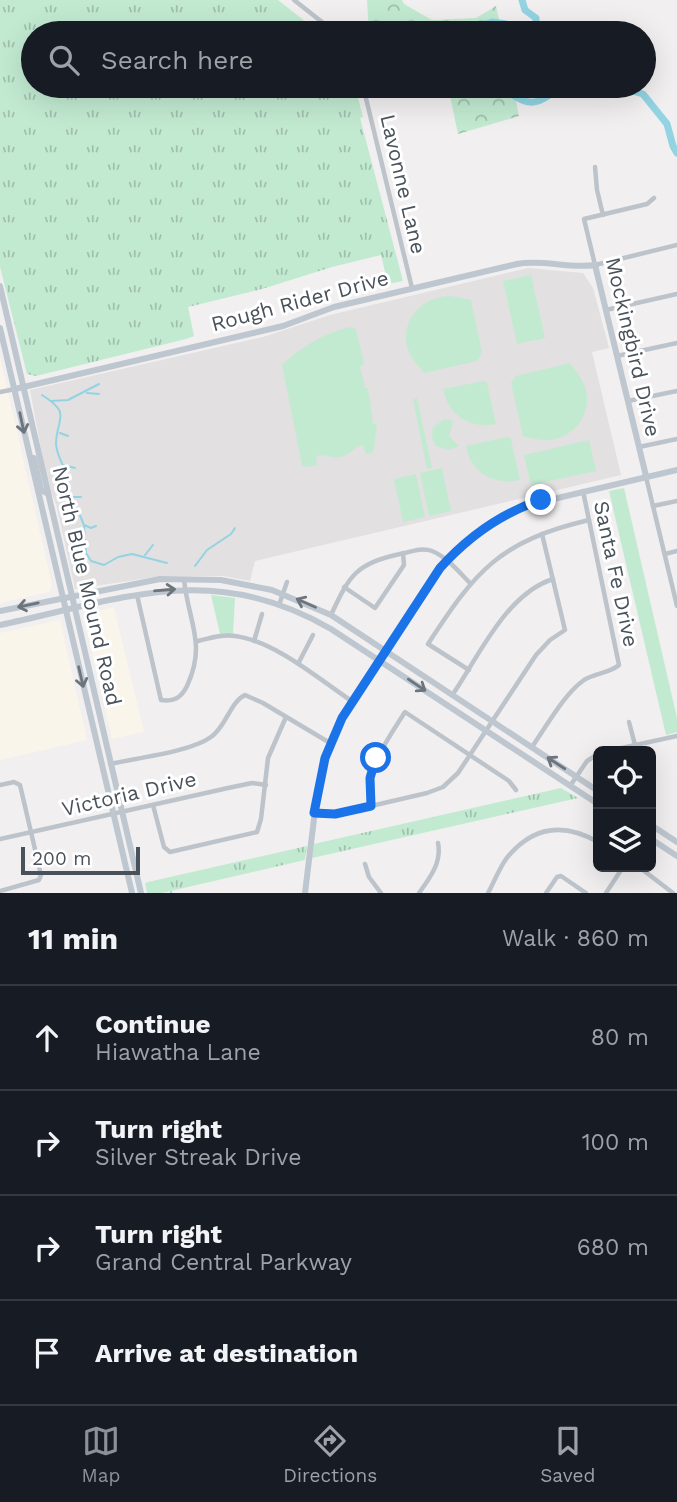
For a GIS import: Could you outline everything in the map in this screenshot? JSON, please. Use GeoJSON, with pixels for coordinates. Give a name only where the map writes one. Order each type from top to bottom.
{"type":"FeatureCollection","features":[{"type":"Feature","properties":{"kind":"main road","name":"Rough Rider Drive"},"geometry":{"type":"LineString","coordinates":[[15,389],[283,326],[334,307],[530,262],[595,265]]}},
{"type":"Feature","properties":{"kind":"main road","name":"Mockingbird Drive"},"geometry":{"type":"LineString","coordinates":[[595,265],[646,476]]}},
{"type":"Feature","properties":{"kind":"main road","name":"North Blue Mound Road"},"geometry":{"type":"LineString","coordinates":[[0,286],[71,596],[70,610],[132,893]]}},
{"type":"Feature","properties":{"kind":"main road","name":"North Blue Mound Road"},"geometry":{"type":"LineString","coordinates":[[0,328],[63,598],[70,610],[141,893]]}},
{"type":"Feature","properties":{"kind":"main road"},"geometry":{"type":"LineString","coordinates":[[27,445],[32,450],[41,490],[48,494]]}},
{"type":"Feature","properties":{"kind":"main road"},"geometry":{"type":"LineString","coordinates":[[305,893],[314,813],[322,767],[330,743],[380,660],[447,561],[472,537],[505,516],[534,503],[677,470]]}},
{"type":"Feature","properties":{"kind":"main road"},"geometry":{"type":"LineString","coordinates":[[0,611],[132,583],[184,578],[235,582],[283,594],[331,615],[593,788]]}},
{"type":"Feature","properties":{"kind":"main road"},"geometry":{"type":"LineString","coordinates":[[0,625],[137,594],[185,589],[236,593],[279,605],[320,623],[380,660],[593,801]]}},
{"type":"Feature","properties":{"kind":"main road"},"geometry":{"type":"LineString","coordinates":[[656,828],[677,842]]}},
{"type":"Feature","properties":{"kind":"main road"},"geometry":{"type":"LineString","coordinates":[[656,842],[677,856]]}},
{"type":"Feature","properties":{"kind":"street"},"geometry":{"type":"LineString","coordinates":[[294,0],[321,21]]}},
{"type":"Feature","properties":{"kind":"street","name":"Lavonne Lane"},"geometry":{"type":"LineString","coordinates":[[366,98],[412,289]]}},
{"type":"Feature","properties":{"kind":"street"},"geometry":{"type":"LineString","coordinates":[[595,167],[603,215],[648,204],[654,198]]}},
{"type":"Feature","properties":{"kind":"street","name":"Mockingbird Drive"},"geometry":{"type":"LineString","coordinates":[[595,265],[584,219],[603,215]]}},
{"type":"Feature","properties":{"kind":"street"},"geometry":{"type":"LineString","coordinates":[[595,265],[677,246]]}},
{"type":"Feature","properties":{"kind":"street"},"geometry":{"type":"LineString","coordinates":[[605,310],[677,294]]}},
{"type":"Feature","properties":{"kind":"street"},"geometry":{"type":"LineString","coordinates":[[617,356],[677,343]]}},
{"type":"Feature","properties":{"kind":"street"},"geometry":{"type":"LineString","coordinates":[[0,392],[15,389]]}},
{"type":"Feature","properties":{"kind":"street"},"geometry":{"type":"LineString","coordinates":[[628,401],[677,391]]}},
{"type":"Feature","properties":{"kind":"street"},"geometry":{"type":"LineString","coordinates":[[639,447],[677,439]]}},
{"type":"Feature","properties":{"kind":"street","name":"Mockingbird Drive"},"geometry":{"type":"LineString","coordinates":[[646,476],[677,602]]}},
{"type":"Feature","properties":{"kind":"street","name":"Santa Fe Drive"},"geometry":{"type":"LineString","coordinates":[[532,747],[575,688],[599,672],[616,669],[619,665],[583,491]]}},
{"type":"Feature","properties":{"kind":"street"},"geometry":{"type":"LineString","coordinates":[[653,506],[677,501]]}},
{"type":"Feature","properties":{"kind":"street"},"geometry":{"type":"LineString","coordinates":[[469,670],[428,644],[470,583],[499,556],[542,534],[589,520]]}},
{"type":"Feature","properties":{"kind":"street"},"geometry":{"type":"LineString","coordinates":[[314,813],[335,814],[438,789],[455,777],[536,654],[565,630],[542,534]]}},
{"type":"Feature","properties":{"kind":"street"},"geometry":{"type":"LineString","coordinates":[[331,615],[344,587],[354,574],[367,564],[403,553],[427,550],[447,561],[470,583]]}},
{"type":"Feature","properties":{"kind":"street"},"geometry":{"type":"LineString","coordinates":[[665,554],[677,551]]}},
{"type":"Feature","properties":{"kind":"street"},"geometry":{"type":"LineString","coordinates":[[344,587],[375,608],[404,565],[403,553]]}},
{"type":"Feature","properties":{"kind":"street"},"geometry":{"type":"LineString","coordinates":[[137,594],[161,700],[169,701],[183,695],[193,674],[198,641],[184,578]]}},
{"type":"Feature","properties":{"kind":"street"},"geometry":{"type":"LineString","coordinates":[[453,694],[514,606],[531,590],[553,579]]}},
{"type":"Feature","properties":{"kind":"street"},"geometry":{"type":"LineString","coordinates":[[279,605],[287,582]]}},
{"type":"Feature","properties":{"kind":"street"},"geometry":{"type":"LineString","coordinates":[[254,641],[262,614]]}},
{"type":"Feature","properties":{"kind":"street"},"geometry":{"type":"LineString","coordinates":[[299,662],[313,635]]}},
{"type":"Feature","properties":{"kind":"street"},"geometry":{"type":"LineString","coordinates":[[198,641],[234,636],[254,641],[299,662],[314,676],[353,702]]}},
{"type":"Feature","properties":{"kind":"street"},"geometry":{"type":"LineString","coordinates":[[110,764],[205,741],[219,731],[243,696],[253,697],[330,743]]}},
{"type":"Feature","properties":{"kind":"street"},"geometry":{"type":"LineString","coordinates":[[371,806],[370,784],[374,765],[405,712],[509,781],[516,790]]}},
{"type":"Feature","properties":{"kind":"street"},"geometry":{"type":"LineString","coordinates":[[153,805],[165,850],[170,852],[257,832],[260,827],[268,758],[286,717]]}},
{"type":"Feature","properties":{"kind":"street"},"geometry":{"type":"LineString","coordinates":[[629,722],[635,746],[677,736]]}},
{"type":"Feature","properties":{"kind":"street"},"geometry":{"type":"LineString","coordinates":[[570,786],[587,761],[593,757]]}},
{"type":"Feature","properties":{"kind":"street"},"geometry":{"type":"LineString","coordinates":[[0,785],[13,782],[20,785],[41,875],[39,880],[0,891]]}},
{"type":"Feature","properties":{"kind":"street","name":"Victoria Drive"},"geometry":{"type":"LineString","coordinates":[[0,839],[252,783],[266,785]]}},
{"type":"Feature","properties":{"kind":"street"},"geometry":{"type":"LineString","coordinates":[[488,893],[506,860],[527,838],[550,829],[572,829],[593,840]]}},
{"type":"Feature","properties":{"kind":"street"},"geometry":{"type":"LineString","coordinates":[[419,893],[436,867],[439,857],[438,843]]}},
{"type":"Feature","properties":{"kind":"street"},"geometry":{"type":"LineString","coordinates":[[365,864],[369,877],[381,893]]}},
{"type":"Feature","properties":{"kind":"street"},"geometry":{"type":"LineString","coordinates":[[606,893],[620,872]]}},
{"type":"Feature","properties":{"kind":"street"},"geometry":{"type":"LineString","coordinates":[[646,872],[673,893]]}},
{"type":"Feature","properties":{"kind":"street"},"geometry":{"type":"LineString","coordinates":[[546,893],[557,877],[561,876],[586,893]]}},
{"type":"Feature","properties":{"kind":"shaded area"},"geometry":{"type":"Polygon","coordinates":[[[528,268],[583,273],[593,288],[609,348],[592,352],[621,475],[255,561],[250,581],[223,576],[162,576],[75,589],[56,504],[48,486],[30,390],[263,337],[330,315],[528,268]]]}},
{"type":"Feature","properties":{"kind":"shaded area"},"geometry":{"type":"Polygon","coordinates":[[[0,357],[52,585],[49,592],[0,603],[0,357]]]}},
{"type":"Feature","properties":{"kind":"shaded area"},"geometry":{"type":"Polygon","coordinates":[[[114,607],[144,732],[112,739],[83,615],[114,607]]]}},
{"type":"Feature","properties":{"kind":"shaded area"},"geometry":{"type":"Polygon","coordinates":[[[60,620],[87,740],[0,760],[0,633],[60,620]]]}},
{"type":"Feature","properties":{"kind":"green space"},"geometry":{"type":"Polygon","coordinates":[[[0,0],[278,0],[305,21],[21,21],[21,98],[358,98],[363,117],[360,118],[403,281],[388,284],[381,255],[332,267],[262,289],[188,307],[194,336],[186,339],[36,376],[27,374],[0,267],[0,0]]]}},
{"type":"Feature","properties":{"kind":"green space"},"geometry":{"type":"Polygon","coordinates":[[[367,0],[402,0],[404,4],[432,20],[476,18],[496,6],[499,21],[368,21],[367,0]]]}},
{"type":"Feature","properties":{"kind":"green space"},"geometry":{"type":"Polygon","coordinates":[[[450,98],[515,98],[519,116],[458,134],[450,98]]]}},
{"type":"Feature","properties":{"kind":"green space"},"geometry":{"type":"Polygon","coordinates":[[[531,275],[545,338],[517,344],[503,281],[531,275]]]}},
{"type":"Feature","properties":{"kind":"green space"},"geometry":{"type":"Polygon","coordinates":[[[451,296],[471,300],[482,353],[477,361],[424,373],[408,349],[406,338],[410,319],[431,300],[451,296]]]}},
{"type":"Feature","properties":{"kind":"green space"},"geometry":{"type":"Polygon","coordinates":[[[350,327],[356,329],[364,364],[360,367],[365,388],[368,388],[373,424],[377,424],[374,449],[366,454],[363,445],[341,457],[316,456],[317,465],[306,467],[302,465],[282,365],[313,342],[350,327]]]}},
{"type":"Feature","properties":{"kind":"green space"},"geometry":{"type":"Polygon","coordinates":[[[570,363],[582,380],[587,396],[587,405],[580,421],[568,434],[559,438],[543,440],[523,436],[511,383],[516,376],[570,363]]]}},
{"type":"Feature","properties":{"kind":"green space"},"geometry":{"type":"Polygon","coordinates":[[[484,381],[487,383],[496,424],[478,424],[462,418],[450,407],[443,389],[484,381]]]}},
{"type":"Feature","properties":{"kind":"green space"},"geometry":{"type":"Polygon","coordinates":[[[417,398],[432,468],[427,469],[413,399],[417,398]]]}},
{"type":"Feature","properties":{"kind":"green space"},"geometry":{"type":"Polygon","coordinates":[[[445,419],[453,421],[449,436],[459,446],[449,450],[436,446],[432,438],[433,427],[445,419]]]}},
{"type":"Feature","properties":{"kind":"green space"},"geometry":{"type":"Polygon","coordinates":[[[507,437],[511,439],[520,480],[501,481],[485,475],[473,464],[466,446],[507,437]]]}},
{"type":"Feature","properties":{"kind":"green space"},"geometry":{"type":"Polygon","coordinates":[[[589,440],[596,471],[531,485],[524,455],[589,440]]]}},
{"type":"Feature","properties":{"kind":"green space"},"geometry":{"type":"Polygon","coordinates":[[[442,468],[451,511],[429,516],[420,473],[442,468]]]}},
{"type":"Feature","properties":{"kind":"green space"},"geometry":{"type":"Polygon","coordinates":[[[416,474],[425,517],[403,522],[394,479],[416,474]]]}},
{"type":"Feature","properties":{"kind":"green space"},"geometry":{"type":"Polygon","coordinates":[[[624,488],[677,718],[677,732],[666,735],[609,491],[624,488]]]}},
{"type":"Feature","properties":{"kind":"green space"},"geometry":{"type":"Polygon","coordinates":[[[211,595],[235,598],[233,634],[220,634],[211,595]]]}},
{"type":"Feature","properties":{"kind":"green space"},"geometry":{"type":"Polygon","coordinates":[[[561,788],[578,798],[312,858],[314,844],[561,788]]]}},
{"type":"Feature","properties":{"kind":"green space"},"geometry":{"type":"Polygon","coordinates":[[[307,846],[305,860],[162,893],[147,893],[145,883],[148,882],[307,846]]]}},
{"type":"Feature","properties":{"kind":"waterway"},"geometry":{"type":"LineString","coordinates":[[522,0],[525,10],[536,18],[536,21]]}},
{"type":"Feature","properties":{"kind":"waterway"},"geometry":{"type":"LineString","coordinates":[[517,98],[531,102],[545,98]]}},
{"type":"Feature","properties":{"kind":"waterway"},"geometry":{"type":"LineString","coordinates":[[646,98],[667,124],[677,153]]}},
{"type":"Feature","properties":{"kind":"waterway"},"geometry":{"type":"LineString","coordinates":[[51,401],[68,400],[99,384]]}},
{"type":"Feature","properties":{"kind":"waterway"},"geometry":{"type":"LineString","coordinates":[[87,393],[99,394]]}},
{"type":"Feature","properties":{"kind":"waterway"},"geometry":{"type":"LineString","coordinates":[[42,395],[60,412],[56,447],[67,476]]}},
{"type":"Feature","properties":{"kind":"waterway"},"geometry":{"type":"LineString","coordinates":[[60,433],[68,436]]}},
{"type":"Feature","properties":{"kind":"waterway"},"geometry":{"type":"LineString","coordinates":[[63,465],[75,468]]}},
{"type":"Feature","properties":{"kind":"waterway"},"geometry":{"type":"LineString","coordinates":[[71,494],[84,525],[86,553],[91,561],[104,565],[118,557],[132,554],[167,563]]}},
{"type":"Feature","properties":{"kind":"waterway"},"geometry":{"type":"LineString","coordinates":[[72,497],[81,497]]}},
{"type":"Feature","properties":{"kind":"waterway"},"geometry":{"type":"LineString","coordinates":[[84,525],[91,528],[96,526]]}},
{"type":"Feature","properties":{"kind":"waterway"},"geometry":{"type":"LineString","coordinates":[[195,566],[207,550],[231,534],[235,528]]}},
{"type":"Feature","properties":{"kind":"waterway"},"geometry":{"type":"LineString","coordinates":[[145,555],[153,545]]}},
{"type":"Feature","properties":{"kind":"route"},"geometry":{"type":"LineString","coordinates":[[376,758],[370,778],[371,806],[335,814],[314,813],[325,758],[342,718],[440,568],[461,547],[497,520],[541,500]]}}]}
